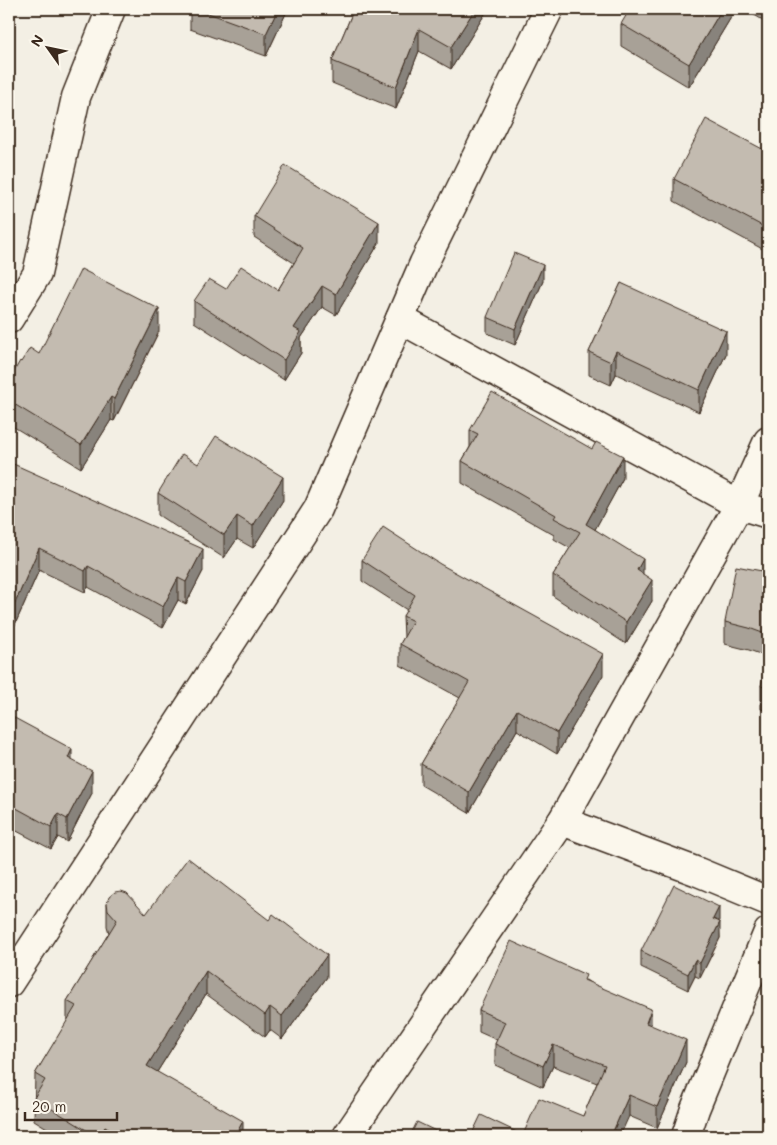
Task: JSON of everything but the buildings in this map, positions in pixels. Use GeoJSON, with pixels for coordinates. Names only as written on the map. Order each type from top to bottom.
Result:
{"type":"FeatureCollection","features":[{"type":"Feature","properties":{"kind":"street"},"geometry":{"type":"LineString","coordinates":[[9,319],[37,274],[76,97],[111,9]]}},
{"type":"Feature","properties":{"kind":"street"},"geometry":{"type":"LineString","coordinates":[[9,983],[318,509],[428,255],[549,9]]}},
{"type":"Feature","properties":{"kind":"street"},"geometry":{"type":"LineString","coordinates":[[400,319],[738,505],[768,514]]}},
{"type":"Feature","properties":{"kind":"street"},"geometry":{"type":"LineString","coordinates":[[347,1136],[562,821],[738,505],[768,441]]}},
{"type":"Feature","properties":{"kind":"street"},"geometry":{"type":"LineString","coordinates":[[562,821],[689,868],[768,900]]}},
{"type":"Feature","properties":{"kind":"street"},"geometry":{"type":"LineString","coordinates":[[686,1136],[695,1109],[768,932]]}}]}
